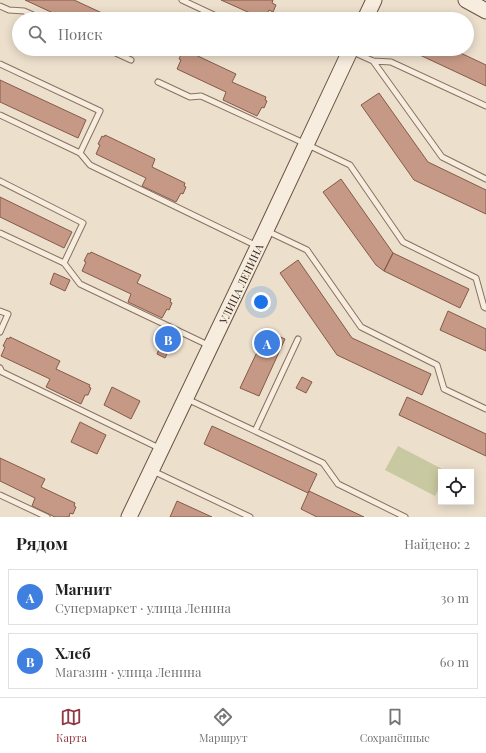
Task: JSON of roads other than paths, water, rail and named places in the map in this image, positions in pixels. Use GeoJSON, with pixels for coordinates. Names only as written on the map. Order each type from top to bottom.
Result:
{"type":"FeatureCollection","features":[{"type":"Feature","properties":{"kind":"street"},"geometry":{"type":"LineString","coordinates":[[368,12],[374,0]]}},
{"type":"Feature","properties":{"kind":"street"},"geometry":{"type":"LineString","coordinates":[[466,0],[486,11]]}},
{"type":"Feature","properties":{"kind":"street","name":"УЛИЦА ЛЕНИНА"},"geometry":{"type":"LineString","coordinates":[[129,517],[348,56]]}},
{"type":"Feature","properties":{"kind":"lane"},"geometry":{"type":"LineString","coordinates":[[182,0],[208,12]]}},
{"type":"Feature","properties":{"kind":"lane"},"geometry":{"type":"LineString","coordinates":[[0,6],[9,10],[26,12]]}},
{"type":"Feature","properties":{"kind":"lane"},"geometry":{"type":"LineString","coordinates":[[122,56],[131,60]]}},
{"type":"Feature","properties":{"kind":"lane"},"geometry":{"type":"LineString","coordinates":[[362,56],[373,62],[442,157],[486,178]]}},
{"type":"Feature","properties":{"kind":"lane"},"geometry":{"type":"LineString","coordinates":[[373,62],[391,62],[486,106]]}},
{"type":"Feature","properties":{"kind":"lane"},"geometry":{"type":"LineString","coordinates":[[0,64],[100,111],[80,154]]}},
{"type":"Feature","properties":{"kind":"lane"},"geometry":{"type":"LineString","coordinates":[[158,82],[190,97],[201,96],[350,165],[403,242],[476,278],[484,307],[486,308]]}},
{"type":"Feature","properties":{"kind":"lane"},"geometry":{"type":"LineString","coordinates":[[0,115],[80,154],[90,165],[258,246]]}},
{"type":"Feature","properties":{"kind":"lane"},"geometry":{"type":"LineString","coordinates":[[0,181],[83,223],[64,263]]}},
{"type":"Feature","properties":{"kind":"lane"},"geometry":{"type":"LineString","coordinates":[[266,230],[307,250],[361,327],[437,365],[444,389],[486,409]]}},
{"type":"Feature","properties":{"kind":"lane"},"geometry":{"type":"LineString","coordinates":[[0,233],[64,263],[80,284],[211,346]]}},
{"type":"Feature","properties":{"kind":"lane"},"geometry":{"type":"LineString","coordinates":[[0,311],[8,314],[0,332]]}},
{"type":"Feature","properties":{"kind":"lane"},"geometry":{"type":"LineString","coordinates":[[255,431],[298,340]]}},
{"type":"Feature","properties":{"kind":"lane"},"geometry":{"type":"LineString","coordinates":[[0,368],[2,372],[162,449]]}},
{"type":"Feature","properties":{"kind":"lane"},"geometry":{"type":"LineString","coordinates":[[186,399],[323,463],[338,484],[405,517]]}},
{"type":"Feature","properties":{"kind":"lane"},"geometry":{"type":"LineString","coordinates":[[152,471],[250,517]]}},
{"type":"Feature","properties":{"kind":"lane"},"geometry":{"type":"LineString","coordinates":[[0,495],[47,517]]}},
{"type":"Feature","properties":{"kind":"place","name":"Хлеб"},"geometry":{"type":"Point","coordinates":[168,339]}},
{"type":"Feature","properties":{"kind":"place","name":"Магнит"},"geometry":{"type":"Point","coordinates":[267,343]}}]}
